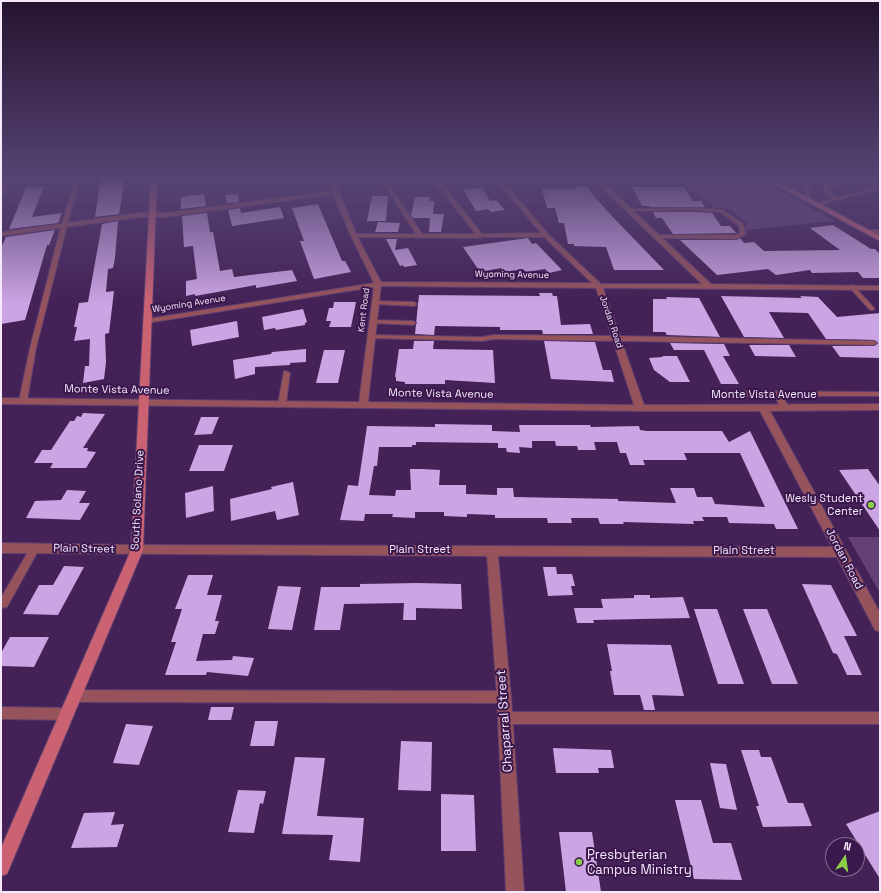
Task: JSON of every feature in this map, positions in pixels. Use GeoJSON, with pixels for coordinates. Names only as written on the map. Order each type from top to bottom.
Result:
{"type":"FeatureCollection","features":[{"type":"Feature","properties":{"kind":"street"},"geometry":{"type":"LineString","coordinates":[[1,234],[108,220]]}},
{"type":"Feature","properties":{"kind":"street","name":"South Solano Drive"},"geometry":{"type":"LineString","coordinates":[[1,868],[137,550],[152,220]]}},
{"type":"Feature","properties":{"kind":"street","name":"Kent Road"},"geometry":{"type":"LineString","coordinates":[[347,220],[378,284],[363,405]]}},
{"type":"Feature","properties":{"kind":"street"},"geometry":{"type":"LineString","coordinates":[[467,220],[480,236],[546,235]]}},
{"type":"Feature","properties":{"kind":"street","name":"Jordan Road"},"geometry":{"type":"LineString","coordinates":[[533,220],[546,235],[599,286],[640,408]]}},
{"type":"Feature","properties":{"kind":"street"},"geometry":{"type":"LineString","coordinates":[[638,220],[708,286]]}},
{"type":"Feature","properties":{"kind":"street"},"geometry":{"type":"LineString","coordinates":[[847,220],[880,239]]}},
{"type":"Feature","properties":{"kind":"street"},"geometry":{"type":"LineString","coordinates":[[870,232],[880,232]]}},
{"type":"Feature","properties":{"kind":"street","name":"Wyoming Avenue"},"geometry":{"type":"LineString","coordinates":[[148,321],[378,284],[880,288]]}},
{"type":"Feature","properties":{"kind":"street","name":"Monte Vista Avenue"},"geometry":{"type":"LineString","coordinates":[[1,401],[640,408],[880,408]]}},
{"type":"Feature","properties":{"kind":"street","name":"Jordan Road"},"geometry":{"type":"LineString","coordinates":[[763,407],[839,552],[880,626]]}},
{"type":"Feature","properties":{"kind":"street","name":"Plain Street"},"geometry":{"type":"LineString","coordinates":[[1,548],[137,550],[839,552]]}},
{"type":"Feature","properties":{"kind":"street","name":"Chaparral Street"},"geometry":{"type":"LineString","coordinates":[[492,550],[504,697],[515,892]]}},
{"type":"Feature","properties":{"kind":"lane"},"geometry":{"type":"LineString","coordinates":[[23,401],[33,348],[66,220]]}},
{"type":"Feature","properties":{"kind":"lane"},"geometry":{"type":"LineString","coordinates":[[409,220],[420,236]]}},
{"type":"Feature","properties":{"kind":"lane"},"geometry":{"type":"LineString","coordinates":[[656,236],[736,237],[743,234],[741,225],[733,220]]}},
{"type":"Feature","properties":{"kind":"lane"},"geometry":{"type":"LineString","coordinates":[[354,236],[480,236]]}},
{"type":"Feature","properties":{"kind":"lane"},"geometry":{"type":"LineString","coordinates":[[852,287],[872,309]]}},
{"type":"Feature","properties":{"kind":"lane"},"geometry":{"type":"LineString","coordinates":[[375,303],[414,304]]}},
{"type":"Feature","properties":{"kind":"lane"},"geometry":{"type":"LineString","coordinates":[[373,322],[413,323]]}},
{"type":"Feature","properties":{"kind":"lane"},"geometry":{"type":"LineString","coordinates":[[371,337],[616,338],[874,343]]}},
{"type":"Feature","properties":{"kind":"lane"},"geometry":{"type":"LineString","coordinates":[[282,404],[286,373]]}},
{"type":"Feature","properties":{"kind":"lane"},"geometry":{"type":"LineString","coordinates":[[717,393],[880,394]]}},
{"type":"Feature","properties":{"kind":"lane"},"geometry":{"type":"LineString","coordinates":[[776,394],[785,407]]}},
{"type":"Feature","properties":{"kind":"lane"},"geometry":{"type":"LineString","coordinates":[[3,604],[35,548]]}},
{"type":"Feature","properties":{"kind":"lane"},"geometry":{"type":"LineString","coordinates":[[74,696],[504,697]]}},
{"type":"Feature","properties":{"kind":"lane"},"geometry":{"type":"LineString","coordinates":[[1,713],[67,714]]}},
{"type":"Feature","properties":{"kind":"lane"},"geometry":{"type":"LineString","coordinates":[[505,718],[880,718]]}},
{"type":"Feature","properties":{"kind":"shaded area"},"geometry":{"type":"Polygon","coordinates":[[[742,220],[833,220],[835,221],[745,230],[747,224],[742,220]]]}},
{"type":"Feature","properties":{"kind":"shaded area"},"geometry":{"type":"Polygon","coordinates":[[[848,537],[880,537],[880,593],[848,537]]]}},
{"type":"Feature","properties":{"kind":"building"},"geometry":{"type":"Polygon","coordinates":[[[13,220],[59,220],[58,223],[9,229],[13,220]]]}},
{"type":"Feature","properties":{"kind":"building"},"geometry":{"type":"Polygon","coordinates":[[[182,220],[208,220],[210,232],[213,232],[220,271],[232,269],[234,277],[292,270],[297,281],[256,288],[256,285],[195,296],[195,294],[186,296],[186,281],[197,279],[193,246],[184,247],[182,220]]]}},
{"type":"Feature","properties":{"kind":"building"},"geometry":{"type":"Polygon","coordinates":[[[230,220],[273,220],[232,226],[230,220]]]}},
{"type":"Feature","properties":{"kind":"building"},"geometry":{"type":"Polygon","coordinates":[[[296,220],[325,220],[342,261],[345,261],[351,272],[314,279],[300,241],[304,241],[296,220]]]}},
{"type":"Feature","properties":{"kind":"building"},"geometry":{"type":"Polygon","coordinates":[[[367,220],[386,220],[386,221],[367,221],[367,220]]]}},
{"type":"Feature","properties":{"kind":"building"},"geometry":{"type":"Polygon","coordinates":[[[430,220],[443,220],[441,232],[429,232],[430,220]]]}},
{"type":"Feature","properties":{"kind":"building"},"geometry":{"type":"Polygon","coordinates":[[[558,220],[616,220],[664,270],[614,270],[606,247],[574,246],[574,244],[568,244],[564,223],[559,223],[558,220]]]}},
{"type":"Feature","properties":{"kind":"building"},"geometry":{"type":"Polygon","coordinates":[[[663,220],[717,220],[721,226],[730,226],[736,233],[673,234],[663,220]]]}},
{"type":"Feature","properties":{"kind":"building"},"geometry":{"type":"Polygon","coordinates":[[[118,221],[113,268],[108,269],[106,292],[114,291],[109,333],[105,334],[106,362],[104,379],[83,383],[85,366],[89,366],[90,339],[74,341],[77,327],[74,327],[79,303],[88,302],[102,224],[118,221]]]}},
{"type":"Feature","properties":{"kind":"building"},"geometry":{"type":"Polygon","coordinates":[[[378,222],[400,223],[398,232],[375,232],[378,222]]]}},
{"type":"Feature","properties":{"kind":"building"},"geometry":{"type":"Polygon","coordinates":[[[833,225],[871,249],[875,249],[880,254],[880,278],[863,278],[858,272],[812,273],[810,270],[776,275],[768,269],[717,275],[680,240],[736,240],[740,238],[744,243],[754,242],[764,251],[840,250],[810,228],[833,225]]]}},
{"type":"Feature","properties":{"kind":"building"},"geometry":{"type":"Polygon","coordinates":[[[55,230],[49,245],[47,245],[25,320],[1,324],[1,248],[6,237],[55,230]]]}},
{"type":"Feature","properties":{"kind":"building"},"geometry":{"type":"Polygon","coordinates":[[[528,238],[532,244],[536,243],[562,270],[549,273],[545,269],[526,272],[523,269],[504,272],[501,268],[480,272],[463,247],[528,238]]]}},
{"type":"Feature","properties":{"kind":"building"},"geometry":{"type":"Polygon","coordinates":[[[386,239],[397,239],[395,250],[408,248],[417,265],[404,267],[403,265],[400,266],[386,239]]]}},
{"type":"Feature","properties":{"kind":"building"},"geometry":{"type":"Polygon","coordinates":[[[539,293],[552,293],[553,296],[557,296],[561,325],[590,324],[593,334],[543,334],[542,330],[500,330],[500,327],[435,326],[434,335],[415,334],[419,295],[540,296],[539,293]]]}},
{"type":"Feature","properties":{"kind":"building"},"geometry":{"type":"Polygon","coordinates":[[[721,296],[818,297],[837,317],[880,313],[880,358],[840,357],[832,346],[874,346],[878,343],[874,340],[826,339],[808,313],[769,312],[784,338],[744,337],[721,296]]]}},
{"type":"Feature","properties":{"kind":"building"},"geometry":{"type":"Polygon","coordinates":[[[666,297],[699,298],[720,337],[667,335],[665,332],[653,332],[653,299],[667,299],[666,297]]]}},
{"type":"Feature","properties":{"kind":"building"},"geometry":{"type":"Polygon","coordinates":[[[334,302],[356,302],[351,327],[329,327],[331,321],[326,321],[329,308],[333,308],[334,302]]]}},
{"type":"Feature","properties":{"kind":"building"},"geometry":{"type":"Polygon","coordinates":[[[303,309],[307,322],[305,325],[276,330],[275,328],[264,330],[262,317],[303,309]]]}},
{"type":"Feature","properties":{"kind":"building"},"geometry":{"type":"Polygon","coordinates":[[[237,321],[239,337],[192,346],[190,330],[237,321]]]}},
{"type":"Feature","properties":{"kind":"building"},"geometry":{"type":"Polygon","coordinates":[[[414,341],[434,341],[433,349],[493,350],[495,383],[445,380],[445,384],[405,384],[405,382],[396,381],[395,377],[399,349],[413,349],[414,341]]]}},
{"type":"Feature","properties":{"kind":"building"},"geometry":{"type":"Polygon","coordinates":[[[544,341],[595,342],[603,370],[611,370],[614,382],[551,379],[544,341]]]}},
{"type":"Feature","properties":{"kind":"building"},"geometry":{"type":"Polygon","coordinates":[[[670,343],[724,344],[730,356],[723,356],[739,384],[721,384],[704,350],[674,350],[670,343]]]}},
{"type":"Feature","properties":{"kind":"building"},"geometry":{"type":"Polygon","coordinates":[[[749,345],[789,345],[796,357],[755,356],[749,345]]]}},
{"type":"Feature","properties":{"kind":"building"},"geometry":{"type":"Polygon","coordinates":[[[306,349],[306,362],[290,363],[290,365],[255,367],[255,374],[235,379],[233,360],[271,354],[272,352],[306,349]]]}},
{"type":"Feature","properties":{"kind":"building"},"geometry":{"type":"Polygon","coordinates":[[[324,350],[345,350],[338,383],[316,383],[324,350]]]}},
{"type":"Feature","properties":{"kind":"building"},"geometry":{"type":"Polygon","coordinates":[[[662,356],[677,356],[690,382],[670,382],[654,370],[649,358],[663,357],[662,356]]]}},
{"type":"Feature","properties":{"kind":"building"},"geometry":{"type":"Polygon","coordinates":[[[83,413],[105,414],[83,448],[88,448],[87,451],[96,452],[86,468],[50,468],[53,463],[34,463],[42,450],[51,450],[70,421],[74,421],[77,416],[81,417],[83,413]]]}},
{"type":"Feature","properties":{"kind":"building"},"geometry":{"type":"Polygon","coordinates":[[[201,417],[219,417],[212,434],[194,435],[201,417]]]}},
{"type":"Feature","properties":{"kind":"building"},"geometry":{"type":"Polygon","coordinates":[[[435,424],[492,425],[492,431],[520,432],[519,425],[590,425],[591,427],[639,426],[640,430],[647,431],[722,431],[729,442],[750,431],[798,529],[776,529],[774,524],[729,523],[727,517],[702,517],[704,521],[693,521],[694,524],[623,522],[624,524],[600,524],[598,518],[571,518],[572,523],[548,523],[547,518],[495,518],[495,515],[467,514],[467,517],[444,516],[444,512],[415,512],[415,518],[392,517],[393,514],[365,514],[364,521],[340,520],[348,485],[358,486],[367,426],[435,427],[435,424]],[[532,441],[532,448],[519,447],[520,453],[507,452],[506,448],[498,448],[498,443],[416,442],[416,445],[412,445],[412,447],[379,447],[377,466],[374,466],[369,495],[395,496],[396,490],[411,490],[410,469],[422,469],[440,470],[439,485],[466,485],[466,494],[497,495],[497,488],[513,488],[514,497],[618,499],[618,501],[676,503],[670,488],[694,488],[697,497],[712,497],[715,504],[765,507],[740,453],[684,453],[687,460],[643,460],[645,465],[630,465],[626,453],[620,453],[617,442],[594,442],[596,450],[578,450],[577,446],[556,446],[555,441],[532,441]]]}},
{"type":"Feature","properties":{"kind":"building"},"geometry":{"type":"Polygon","coordinates":[[[199,445],[233,445],[224,471],[189,471],[199,445]]]}},
{"type":"Feature","properties":{"kind":"building","name":"Wesly Student Center"},"geometry":{"type":"Polygon","coordinates":[[[868,469],[880,486],[880,531],[839,470],[868,469]]]}},
{"type":"Feature","properties":{"kind":"building"},"geometry":{"type":"Polygon","coordinates":[[[293,482],[299,515],[277,520],[275,511],[231,521],[230,499],[272,489],[271,487],[293,482]]]}},
{"type":"Feature","properties":{"kind":"building"},"geometry":{"type":"Polygon","coordinates":[[[213,486],[214,511],[186,518],[185,493],[213,486]]]}},
{"type":"Feature","properties":{"kind":"building"},"geometry":{"type":"Polygon","coordinates":[[[67,490],[86,491],[79,503],[90,503],[80,520],[26,518],[35,501],[61,500],[67,490]]]}},
{"type":"Feature","properties":{"kind":"building"},"geometry":{"type":"Polygon","coordinates":[[[64,566],[84,567],[58,615],[23,614],[39,585],[53,585],[64,566]]]}},
{"type":"Feature","properties":{"kind":"building"},"geometry":{"type":"Polygon","coordinates":[[[543,567],[556,567],[557,574],[572,574],[575,586],[571,586],[573,595],[548,596],[543,567]]]}},
{"type":"Feature","properties":{"kind":"building"},"geometry":{"type":"Polygon","coordinates":[[[188,575],[213,575],[207,595],[222,595],[215,621],[219,621],[215,634],[203,634],[196,661],[232,660],[233,656],[254,658],[248,676],[207,672],[206,675],[165,675],[176,642],[171,642],[182,609],[175,609],[188,575]]]}},
{"type":"Feature","properties":{"kind":"building"},"geometry":{"type":"Polygon","coordinates":[[[360,584],[461,584],[462,609],[416,608],[416,620],[403,620],[404,603],[344,604],[340,630],[314,630],[321,587],[360,587],[360,584]]]}},
{"type":"Feature","properties":{"kind":"building"},"geometry":{"type":"Polygon","coordinates":[[[802,584],[831,585],[857,636],[844,636],[862,675],[847,675],[837,654],[833,653],[802,584]]]}},
{"type":"Feature","properties":{"kind":"building"},"geometry":{"type":"Polygon","coordinates":[[[278,586],[301,587],[292,630],[268,629],[278,586]]]}},
{"type":"Feature","properties":{"kind":"building"},"geometry":{"type":"Polygon","coordinates":[[[634,595],[650,595],[650,598],[683,597],[690,618],[593,620],[594,623],[577,623],[574,608],[603,608],[601,599],[634,598],[634,595]]]}},
{"type":"Feature","properties":{"kind":"building"},"geometry":{"type":"Polygon","coordinates":[[[694,609],[717,609],[744,684],[718,684],[694,609]]]}},
{"type":"Feature","properties":{"kind":"building"},"geometry":{"type":"Polygon","coordinates":[[[743,609],[767,609],[798,684],[772,684],[743,609]]]}},
{"type":"Feature","properties":{"kind":"building"},"geometry":{"type":"Polygon","coordinates":[[[10,637],[49,637],[34,667],[1,666],[1,653],[10,637]]]}},
{"type":"Feature","properties":{"kind":"building"},"geometry":{"type":"Polygon","coordinates":[[[607,644],[671,645],[684,696],[652,695],[655,710],[644,710],[640,695],[614,695],[610,671],[612,671],[607,644]]]}},
{"type":"Feature","properties":{"kind":"building"},"geometry":{"type":"Polygon","coordinates":[[[211,707],[234,707],[231,720],[208,720],[211,707]]]}},
{"type":"Feature","properties":{"kind":"building"},"geometry":{"type":"Polygon","coordinates":[[[255,721],[278,721],[274,746],[250,746],[255,721]]]}},
{"type":"Feature","properties":{"kind":"building"},"geometry":{"type":"Polygon","coordinates":[[[126,724],[153,726],[139,765],[113,763],[126,724]]]}},
{"type":"Feature","properties":{"kind":"building"},"geometry":{"type":"Polygon","coordinates":[[[401,741],[432,742],[431,791],[398,790],[401,741]]]}},
{"type":"Feature","properties":{"kind":"building"},"geometry":{"type":"Polygon","coordinates":[[[553,748],[611,750],[614,768],[598,768],[599,773],[556,773],[553,748]]]}},
{"type":"Feature","properties":{"kind":"building"},"geometry":{"type":"Polygon","coordinates":[[[741,750],[759,750],[761,757],[771,757],[788,803],[803,803],[812,826],[763,827],[756,806],[759,806],[741,750]]]}},
{"type":"Feature","properties":{"kind":"building"},"geometry":{"type":"Polygon","coordinates":[[[295,757],[325,758],[317,816],[364,818],[360,862],[329,860],[333,835],[282,834],[295,757]]]}},
{"type":"Feature","properties":{"kind":"building"},"geometry":{"type":"Polygon","coordinates":[[[710,763],[726,764],[737,810],[720,808],[710,763]]]}},
{"type":"Feature","properties":{"kind":"building"},"geometry":{"type":"Polygon","coordinates":[[[238,790],[266,791],[263,804],[260,803],[254,833],[228,832],[238,790]]]}},
{"type":"Feature","properties":{"kind":"building"},"geometry":{"type":"Polygon","coordinates":[[[441,794],[474,795],[476,851],[441,851],[441,794]]]}},
{"type":"Feature","properties":{"kind":"building"},"geometry":{"type":"Polygon","coordinates":[[[675,800],[701,800],[713,843],[731,843],[742,880],[694,879],[675,800]]]}},
{"type":"Feature","properties":{"kind":"building"},"geometry":{"type":"Polygon","coordinates":[[[880,811],[880,879],[865,855],[865,837],[854,837],[846,824],[880,811]]]}},
{"type":"Feature","properties":{"kind":"building"},"geometry":{"type":"Polygon","coordinates":[[[115,812],[111,825],[124,824],[117,847],[71,848],[84,813],[115,812]]]}},
{"type":"Feature","properties":{"kind":"building","name":"Presbyterian Campus Ministry"},"geometry":{"type":"Polygon","coordinates":[[[559,832],[592,832],[601,892],[566,892],[559,832]]]}},
{"type":"Feature","properties":{"kind":"place","name":"Wesly Student Center"},"geometry":{"type":"Point","coordinates":[871,505]}},
{"type":"Feature","properties":{"kind":"place","name":"Presbyterian Campus Ministry"},"geometry":{"type":"Point","coordinates":[579,862]}}]}
